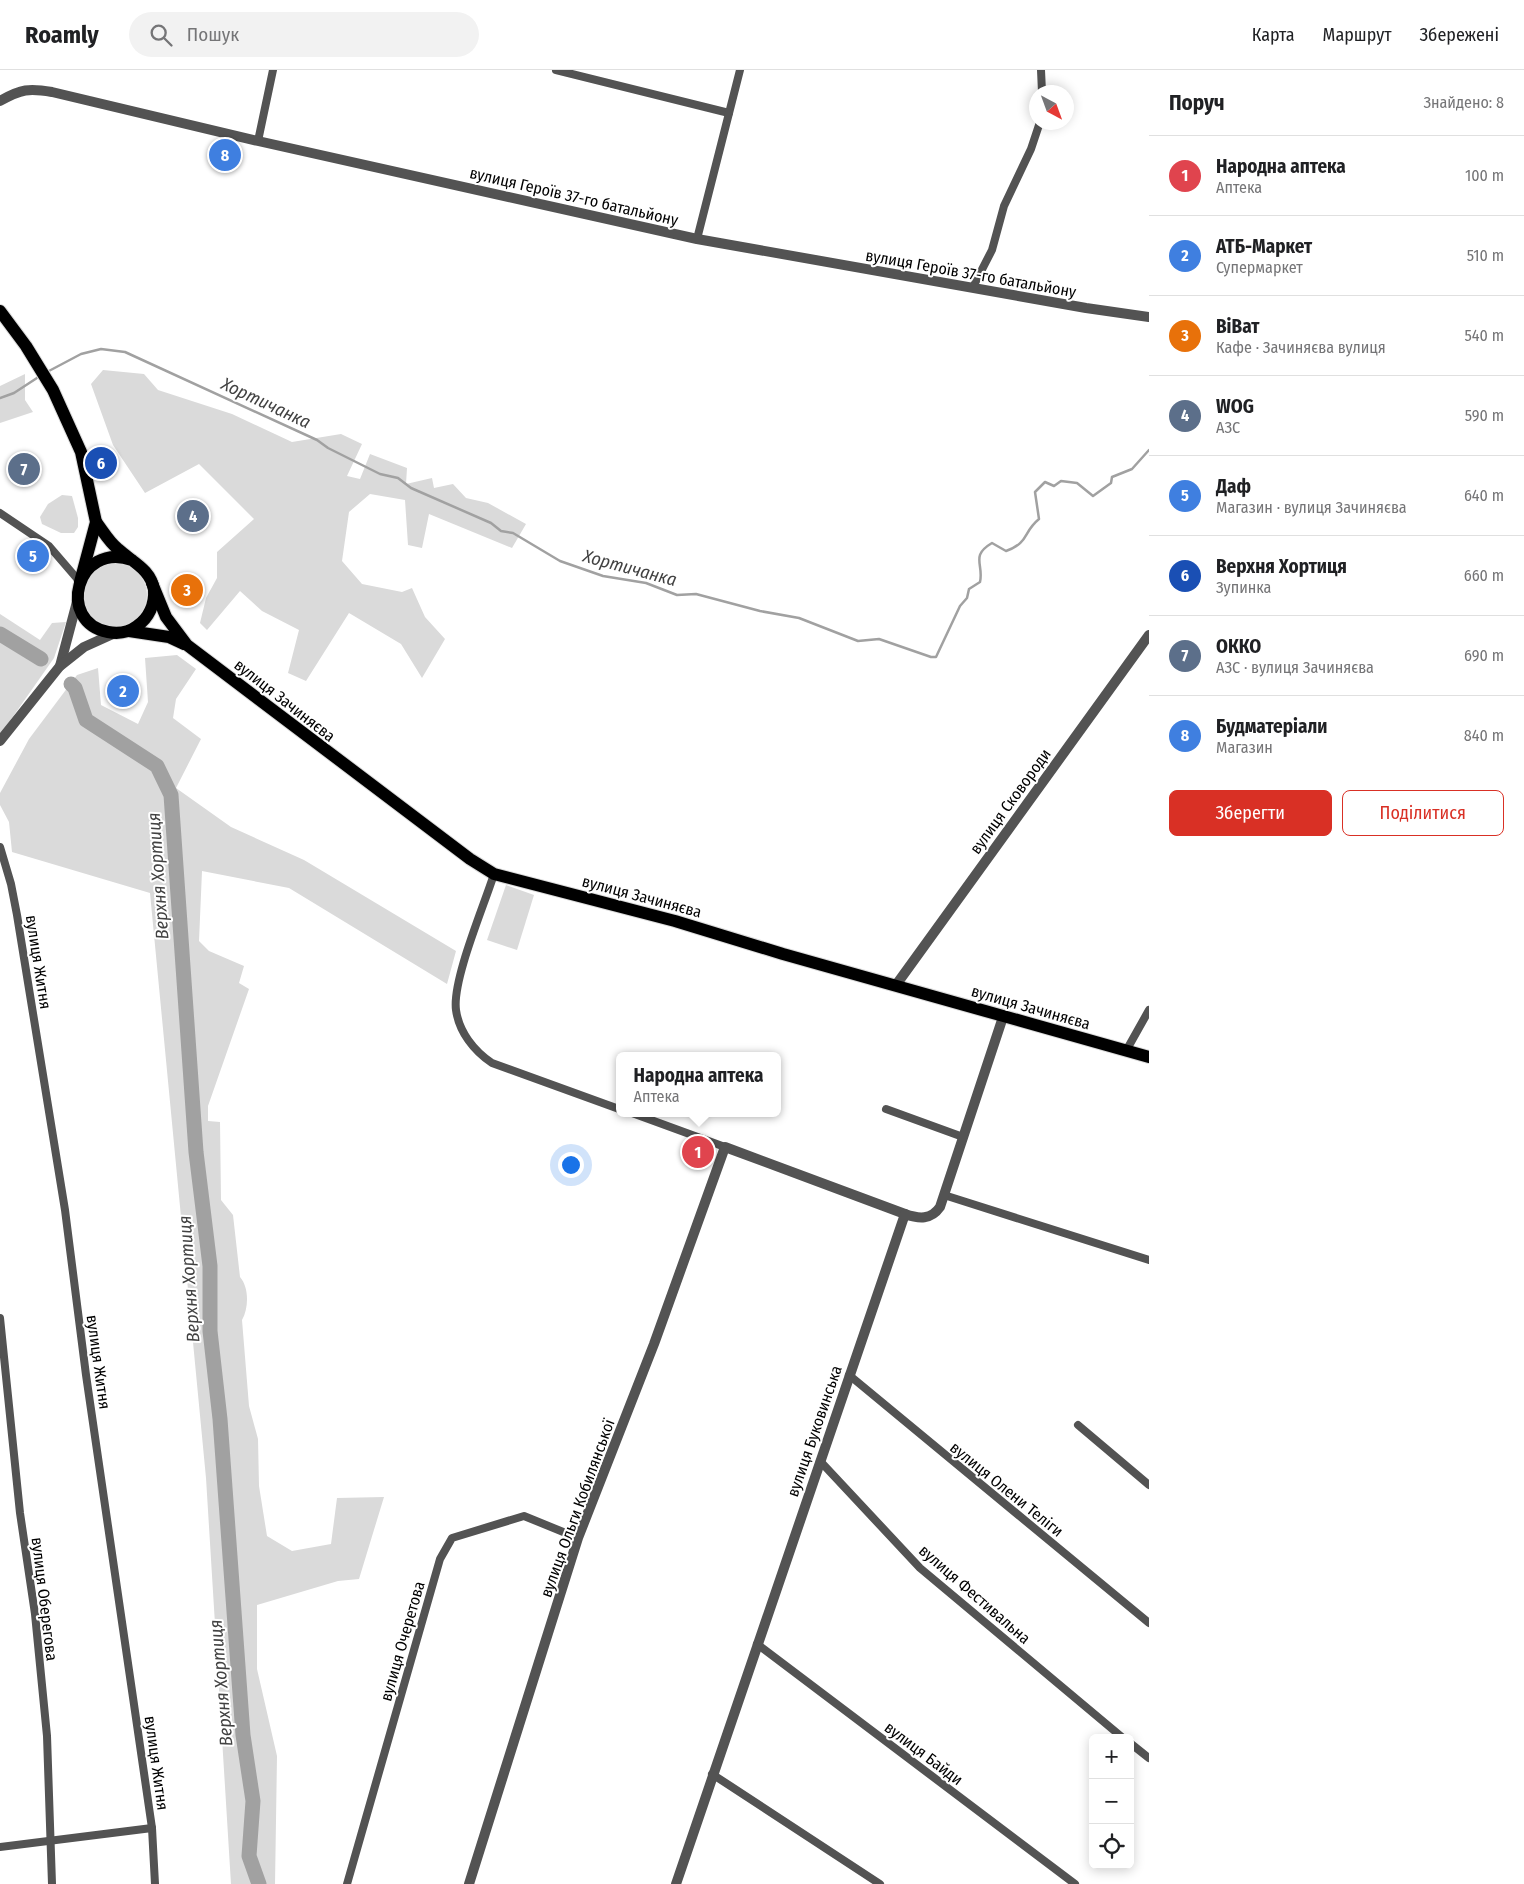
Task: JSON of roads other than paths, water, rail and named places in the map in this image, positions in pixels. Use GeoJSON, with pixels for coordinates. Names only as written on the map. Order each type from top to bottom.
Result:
{"type":"FeatureCollection","features":[{"type":"Feature","properties":{"kind":"main road"},"geometry":{"type":"LineString","coordinates":[[0,311],[38,364],[53,390],[81,452],[96,522],[116,548],[145,570],[166,617],[187,644]]}},
{"type":"Feature","properties":{"kind":"main road"},"geometry":{"type":"LineString","coordinates":[[96,522],[80,582],[78,598],[82,613],[92,626],[115,633],[129,631],[169,637],[187,644]]}},
{"type":"Feature","properties":{"kind":"main road"},"geometry":{"type":"LineString","coordinates":[[80,582],[88,569],[101,560],[116,557],[132,560]]}},
{"type":"Feature","properties":{"kind":"main road"},"geometry":{"type":"LineString","coordinates":[[129,631],[143,622],[152,608],[152,583]]}},
{"type":"Feature","properties":{"kind":"main road","name":"вулиця Зачиняєва"},"geometry":{"type":"LineString","coordinates":[[187,644],[431,830],[494,874],[675,921],[783,954],[1149,1057]]}},
{"type":"Feature","properties":{"kind":"street"},"geometry":{"type":"LineString","coordinates":[[258,141],[273,70]]}},
{"type":"Feature","properties":{"kind":"street"},"geometry":{"type":"LineString","coordinates":[[556,70],[729,113]]}},
{"type":"Feature","properties":{"kind":"street"},"geometry":{"type":"LineString","coordinates":[[697,239],[740,70]]}},
{"type":"Feature","properties":{"kind":"street"},"geometry":{"type":"LineString","coordinates":[[1041,70],[1042,85]]}},
{"type":"Feature","properties":{"kind":"street","name":"вулиця Героїв 37-го батальйону"},"geometry":{"type":"LineString","coordinates":[[0,100],[14,92],[29,88],[697,239],[1149,316]]}},
{"type":"Feature","properties":{"kind":"street"},"geometry":{"type":"LineString","coordinates":[[973,287],[992,250],[1004,206],[1031,149],[1037,130]]}},
{"type":"Feature","properties":{"kind":"street"},"geometry":{"type":"LineString","coordinates":[[0,513],[49,546],[80,582]]}},
{"type":"Feature","properties":{"kind":"street"},"geometry":{"type":"LineString","coordinates":[[60,666],[78,598]]}},
{"type":"Feature","properties":{"kind":"street"},"geometry":{"type":"LineString","coordinates":[[0,741],[60,666],[84,647],[115,633]]}},
{"type":"Feature","properties":{"kind":"street","name":"вулиця Сковороди"},"geometry":{"type":"LineString","coordinates":[[896,985],[1149,635]]}},
{"type":"Feature","properties":{"kind":"street","name":"вулиця Житня"},"geometry":{"type":"LineString","coordinates":[[0,847],[16,908],[65,1210],[88,1385],[152,1828],[155,1884]]}},
{"type":"Feature","properties":{"kind":"street"},"geometry":{"type":"LineString","coordinates":[[494,874],[458,981],[456,1009],[467,1040],[483,1057],[492,1063],[616,1108]]}},
{"type":"Feature","properties":{"kind":"street"},"geometry":{"type":"LineString","coordinates":[[1126,1051],[1149,1010]]}},
{"type":"Feature","properties":{"kind":"street"},"geometry":{"type":"LineString","coordinates":[[643,1117],[905,1214],[921,1218],[933,1214],[940,1207],[1003,1017]]}},
{"type":"Feature","properties":{"kind":"street"},"geometry":{"type":"LineString","coordinates":[[886,1109],[963,1137]]}},
{"type":"Feature","properties":{"kind":"street","name":"вулиця Ольги Кобилянської"},"geometry":{"type":"LineString","coordinates":[[469,1884],[578,1538],[654,1344],[725,1147]]}},
{"type":"Feature","properties":{"kind":"street"},"geometry":{"type":"LineString","coordinates":[[944,1195],[1149,1260]]}},
{"type":"Feature","properties":{"kind":"street","name":"вулиця Буковинська"},"geometry":{"type":"LineString","coordinates":[[676,1884],[756,1644],[905,1214]]}},
{"type":"Feature","properties":{"kind":"street","name":"вулиця Оберегова"},"geometry":{"type":"LineString","coordinates":[[0,1318],[46,1727],[52,1884]]}},
{"type":"Feature","properties":{"kind":"street","name":"вулиця Олени Теліги"},"geometry":{"type":"LineString","coordinates":[[849,1375],[1149,1623]]}},
{"type":"Feature","properties":{"kind":"street"},"geometry":{"type":"LineString","coordinates":[[1078,1425],[1149,1485]]}},
{"type":"Feature","properties":{"kind":"street","name":"вулиця Фестивальна"},"geometry":{"type":"LineString","coordinates":[[820,1461],[920,1568],[1118,1734]]}},
{"type":"Feature","properties":{"kind":"street","name":"вулиця Очеретова"},"geometry":{"type":"LineString","coordinates":[[347,1884],[440,1559],[449,1540],[456,1536],[483,1530],[524,1516],[578,1538]]}},
{"type":"Feature","properties":{"kind":"street","name":"вулиця Байди"},"geometry":{"type":"LineString","coordinates":[[756,1644],[1075,1884]]}},
{"type":"Feature","properties":{"kind":"street"},"geometry":{"type":"LineString","coordinates":[[1134,1746],[1149,1758]]}},
{"type":"Feature","properties":{"kind":"street"},"geometry":{"type":"LineString","coordinates":[[712,1774],[880,1884]]}},
{"type":"Feature","properties":{"kind":"street"},"geometry":{"type":"LineString","coordinates":[[0,1847],[152,1828]]}},
{"type":"Feature","properties":{"kind":"waterway","name":"Хортичанка"},"geometry":{"type":"LineString","coordinates":[[47,372],[81,354],[101,349],[125,352],[317,440],[328,448],[380,474],[398,478],[411,488],[491,523],[501,531],[513,533],[560,561],[603,576],[646,583],[677,595],[696,594],[760,611],[799,618],[858,641],[879,639],[931,657],[936,657],[960,606],[967,598],[969,589],[980,582],[979,561],[981,552],[992,543],[1006,551],[1023,541],[1039,519],[1035,492],[1045,482],[1054,486],[1061,481],[1077,483],[1093,496],[1111,483],[1112,477],[1132,469],[1149,450]]}},
{"type":"Feature","properties":{"kind":"waterway","name":"Хортичанка"},"geometry":{"type":"LineString","coordinates":[[0,398],[14,393],[40,376]]}},
{"type":"Feature","properties":{"kind":"waterway","name":"Верхня Хортиця"},"geometry":{"type":"LineString","coordinates":[[0,634],[41,659],[38,657]]}},
{"type":"Feature","properties":{"kind":"waterway","name":"Верхня Хортиця"},"geometry":{"type":"LineString","coordinates":[[71,684],[75,688],[86,720],[157,766],[171,795],[196,1152],[210,1266],[210,1331],[220,1419],[243,1735],[253,1801],[249,1856],[259,1884]]}},
{"type":"Feature","properties":{"kind":"place","name":"Будматеріали"},"geometry":{"type":"Point","coordinates":[225,155]}},
{"type":"Feature","properties":{"kind":"place","name":"Верхня Хортиця"},"geometry":{"type":"Point","coordinates":[101,463]}},
{"type":"Feature","properties":{"kind":"place","name":"ОККО"},"geometry":{"type":"Point","coordinates":[24,469]}},
{"type":"Feature","properties":{"kind":"place","name":"WOG"},"geometry":{"type":"Point","coordinates":[193,516]}},
{"type":"Feature","properties":{"kind":"place","name":"Даф"},"geometry":{"type":"Point","coordinates":[33,556]}},
{"type":"Feature","properties":{"kind":"place","name":"ВіВат"},"geometry":{"type":"Point","coordinates":[187,590]}},
{"type":"Feature","properties":{"kind":"place","name":"АТБ-Маркет"},"geometry":{"type":"Point","coordinates":[123,691]}},
{"type":"Feature","properties":{"kind":"place","name":"Народна аптека"},"geometry":{"type":"Point","coordinates":[698,1152]}}]}
